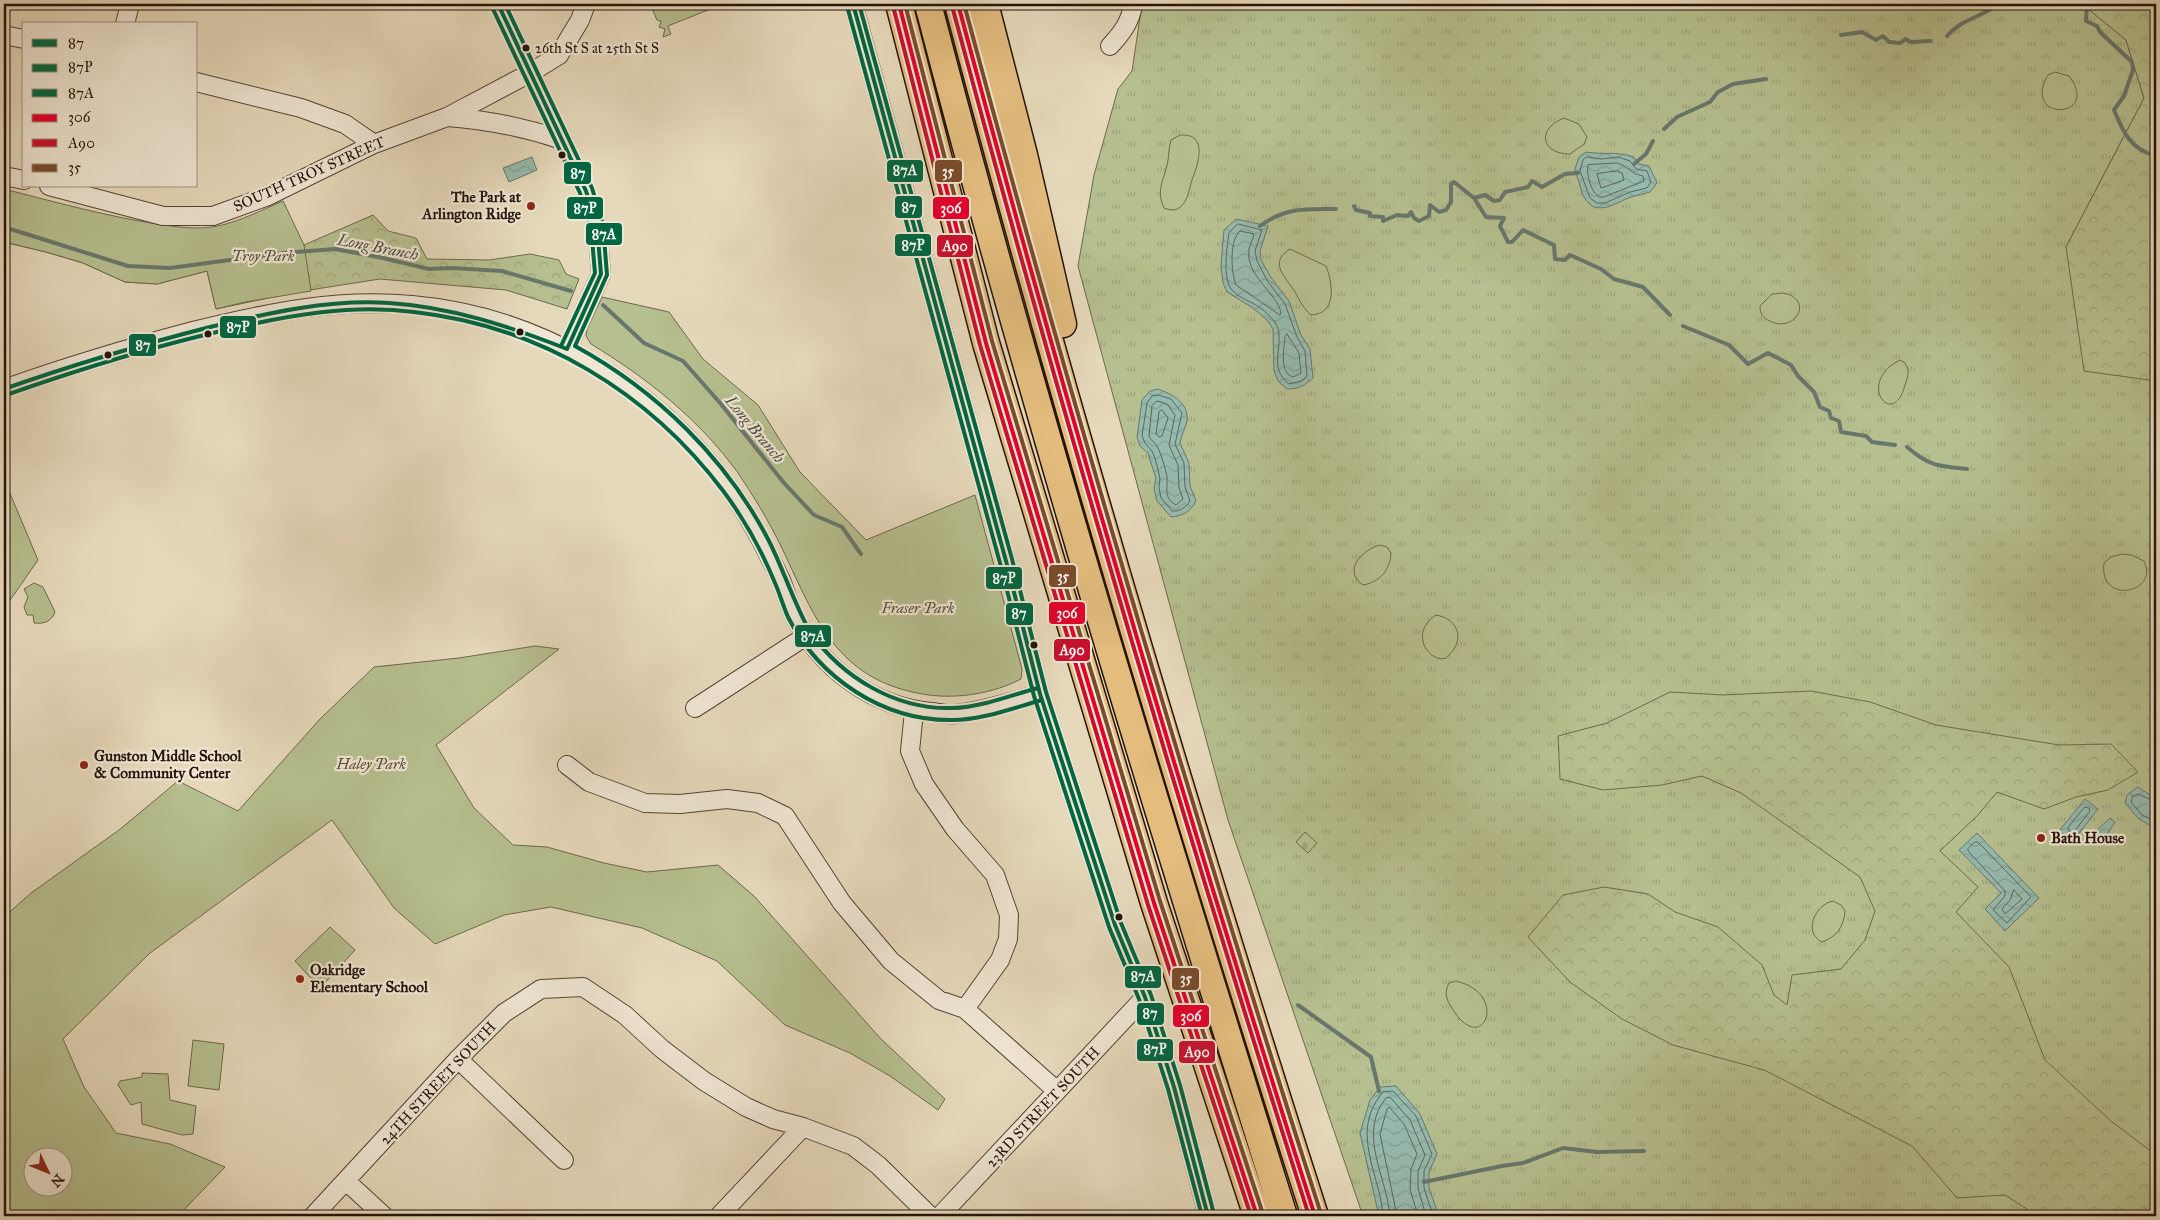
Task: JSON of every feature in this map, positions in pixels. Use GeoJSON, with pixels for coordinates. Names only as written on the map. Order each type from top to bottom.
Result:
{"type":"FeatureCollection","features":[{"type":"Feature","properties":{"kind":"highway"},"geometry":{"type":"LineString","coordinates":[[892,4],[912,56]]}},
{"type":"Feature","properties":{"kind":"highway"},"geometry":{"type":"LineString","coordinates":[[899,4],[989,353],[1154,903],[1257,1216]]}},
{"type":"Feature","properties":{"kind":"highway"},"geometry":{"type":"LineString","coordinates":[[928,4],[1037,401],[1109,652],[1197,943],[1284,1216]]}},
{"type":"Feature","properties":{"kind":"highway"},"geometry":{"type":"LineString","coordinates":[[958,4],[1073,422],[1170,753],[1315,1216]]}},
{"type":"Feature","properties":{"kind":"highway"},"geometry":{"type":"LineString","coordinates":[[985,4],[1024,155],[1078,392],[1158,665],[1170,753]]}},
{"type":"Feature","properties":{"kind":"street"},"geometry":{"type":"LineString","coordinates":[[125,22],[130,4]]}},
{"type":"Feature","properties":{"kind":"street"},"geometry":{"type":"LineString","coordinates":[[498,4],[586,191],[598,226],[601,274],[567,349]]}},
{"type":"Feature","properties":{"kind":"street","name":"SOUTH TROY STREET"},"geometry":{"type":"LineString","coordinates":[[67,188],[85,190],[163,216],[213,216],[268,196],[374,144],[447,117],[530,73],[559,55],[580,20],[586,4]]}},
{"type":"Feature","properties":{"kind":"street"},"geometry":{"type":"LineString","coordinates":[[854,4],[1006,560],[1040,694],[1114,925],[1145,997],[1174,1087],[1208,1216]]}},
{"type":"Feature","properties":{"kind":"street"},"geometry":{"type":"LineString","coordinates":[[1110,46],[1123,32],[1132,13],[1133,4]]}},
{"type":"Feature","properties":{"kind":"street"},"geometry":{"type":"LineString","coordinates":[[4,35],[22,39]]}},
{"type":"Feature","properties":{"kind":"street"},"geometry":{"type":"LineString","coordinates":[[198,82],[301,108],[345,124],[374,144]]}},
{"type":"Feature","properties":{"kind":"street"},"geometry":{"type":"LineString","coordinates":[[447,117],[484,120],[533,130],[562,140]]}},
{"type":"Feature","properties":{"kind":"street"},"geometry":{"type":"LineString","coordinates":[[4,176],[22,180]]}},
{"type":"Feature","properties":{"kind":"street"},"geometry":{"type":"LineString","coordinates":[[4,389],[90,360],[175,336],[232,322],[326,304],[363,302],[413,305],[467,313],[516,328],[567,349],[612,374],[673,424],[702,454],[729,488],[757,533],[806,636],[821,657],[847,680],[885,702],[914,711],[955,715],[1040,694]]}},
{"type":"Feature","properties":{"kind":"street"},"geometry":{"type":"LineString","coordinates":[[695,708],[806,636]]}},
{"type":"Feature","properties":{"kind":"street"},"geometry":{"type":"LineString","coordinates":[[914,711],[910,751],[924,784],[955,829],[995,875],[1009,915],[1008,939],[1000,960],[965,1009]]}},
{"type":"Feature","properties":{"kind":"street"},"geometry":{"type":"LineString","coordinates":[[567,765],[589,782],[645,803],[680,804],[727,799],[758,803],[786,816],[842,902],[891,961],[939,1000],[965,1009],[1058,1091]]}},
{"type":"Feature","properties":{"kind":"street","name":"24TH STREET SOUTH"},"geometry":{"type":"LineString","coordinates":[[313,1216],[458,1059],[504,1013],[541,989],[583,987],[625,1015],[662,1049],[704,1081],[746,1107],[772,1119],[803,1127]]}},
{"type":"Feature","properties":{"kind":"street","name":"23RD STREET SOUTH"},"geometry":{"type":"LineString","coordinates":[[940,1216],[1145,997]]}},
{"type":"Feature","properties":{"kind":"street"},"geometry":{"type":"LineString","coordinates":[[458,1059],[564,1160]]}},
{"type":"Feature","properties":{"kind":"street"},"geometry":{"type":"LineString","coordinates":[[719,1216],[803,1127],[853,1146],[878,1165],[930,1216]]}},
{"type":"Feature","properties":{"kind":"street"},"geometry":{"type":"LineString","coordinates":[[346,1181],[384,1216]]}},
{"type":"Feature","properties":{"kind":"green space"},"geometry":{"type":"Polygon","coordinates":[[[658,4],[723,4],[668,26],[671,34],[663,37],[665,29],[659,27],[661,21],[657,20],[653,11],[654,5],[657,6],[658,4]]]}},
{"type":"Feature","properties":{"kind":"green space"},"geometry":{"type":"Polygon","coordinates":[[[1142,4],[2082,4],[2126,40],[2144,98],[2066,247],[2150,379],[2156,381],[2156,1216],[1363,1216],[1228,820],[1078,266],[1094,175],[1118,89],[1132,71],[1142,4]]]}},
{"type":"Feature","properties":{"kind":"green space"},"geometry":{"type":"Polygon","coordinates":[[[2082,4],[2156,4],[2156,381],[2084,371],[2066,247],[2144,98],[2126,40],[2082,4]]]}},
{"type":"Feature","properties":{"kind":"green space"},"geometry":{"type":"Polygon","coordinates":[[[2055,72],[2069,76],[2076,91],[2076,101],[2069,107],[2060,110],[2051,108],[2044,101],[2042,90],[2048,75],[2055,72]]]}},
{"type":"Feature","properties":{"kind":"green space"},"geometry":{"type":"Polygon","coordinates":[[[1564,118],[1579,124],[1587,137],[1584,144],[1570,154],[1553,150],[1546,140],[1549,128],[1555,122],[1564,118]]]}},
{"type":"Feature","properties":{"kind":"green space"},"geometry":{"type":"Polygon","coordinates":[[[1180,135],[1195,139],[1198,144],[1197,166],[1184,202],[1177,209],[1170,210],[1164,208],[1160,195],[1171,140],[1180,135]]]}},
{"type":"Feature","properties":{"kind":"green space","name":"Troy Park"},"geometry":{"type":"Polygon","coordinates":[[[4,189],[119,217],[188,228],[203,228],[227,224],[283,201],[304,245],[311,291],[216,309],[207,271],[157,284],[125,282],[83,263],[4,242],[4,189]]]}},
{"type":"Feature","properties":{"kind":"green space"},"geometry":{"type":"Polygon","coordinates":[[[4,211],[50,223],[271,233],[304,245],[373,215],[388,231],[416,238],[427,259],[489,260],[530,254],[559,260],[566,274],[579,279],[567,309],[506,290],[380,279],[297,292],[216,309],[207,271],[157,284],[125,282],[83,263],[4,242],[4,211]]]}},
{"type":"Feature","properties":{"kind":"green space"},"geometry":{"type":"Polygon","coordinates":[[[1290,249],[1326,266],[1330,281],[1331,297],[1329,304],[1319,313],[1311,315],[1306,310],[1281,270],[1280,260],[1283,254],[1290,249]]]}},
{"type":"Feature","properties":{"kind":"green space"},"geometry":{"type":"Polygon","coordinates":[[[1783,293],[1793,296],[1800,308],[1794,319],[1787,323],[1779,324],[1764,317],[1760,306],[1772,294],[1783,293]]]}},
{"type":"Feature","properties":{"kind":"green space","name":"Fraser Park"},"geometry":{"type":"Polygon","coordinates":[[[602,297],[669,312],[703,359],[758,405],[800,472],[866,540],[975,495],[1022,669],[1021,679],[999,688],[976,694],[929,695],[897,688],[871,676],[850,661],[832,642],[817,620],[765,515],[723,453],[671,401],[632,371],[591,344],[586,336],[587,329],[602,297]]]}},
{"type":"Feature","properties":{"kind":"green space"},"geometry":{"type":"Polygon","coordinates":[[[1900,360],[1905,363],[1908,369],[1906,382],[1899,398],[1893,404],[1886,403],[1881,398],[1879,390],[1880,380],[1887,369],[1900,360]]]}},
{"type":"Feature","properties":{"kind":"green space"},"geometry":{"type":"Polygon","coordinates":[[[4,479],[38,560],[4,609],[4,479]]]}},
{"type":"Feature","properties":{"kind":"green space"},"geometry":{"type":"Polygon","coordinates":[[[1380,545],[1387,547],[1391,553],[1389,565],[1379,578],[1363,585],[1354,573],[1354,567],[1361,556],[1380,545]]]}},
{"type":"Feature","properties":{"kind":"green space"},"geometry":{"type":"Polygon","coordinates":[[[2122,554],[2131,555],[2144,561],[2147,572],[2144,581],[2137,587],[2128,590],[2118,590],[2110,585],[2105,576],[2104,563],[2111,557],[2122,554]]]}},
{"type":"Feature","properties":{"kind":"green space"},"geometry":{"type":"Polygon","coordinates":[[[34,583],[43,587],[55,612],[44,623],[34,623],[33,615],[27,615],[24,607],[28,597],[24,589],[34,583]]]}},
{"type":"Feature","properties":{"kind":"green space"},"geometry":{"type":"Polygon","coordinates":[[[1436,615],[1448,619],[1456,627],[1458,637],[1453,650],[1446,658],[1440,659],[1429,652],[1424,646],[1422,639],[1427,623],[1436,615]]]}},
{"type":"Feature","properties":{"kind":"green space","name":"Haley Park"},"geometry":{"type":"Polygon","coordinates":[[[535,646],[559,649],[436,745],[474,808],[513,845],[547,847],[604,863],[647,872],[718,865],[754,896],[881,1039],[945,1099],[938,1110],[890,1076],[850,1053],[785,1025],[717,961],[642,928],[551,907],[504,915],[435,944],[394,908],[332,820],[150,953],[63,1039],[84,1087],[116,1133],[170,1144],[225,1167],[178,1216],[4,1216],[4,917],[31,893],[119,830],[178,781],[238,811],[319,720],[374,667],[459,658],[535,646]]]}},
{"type":"Feature","properties":{"kind":"green space"},"geometry":{"type":"Polygon","coordinates":[[[1811,691],[1870,702],[1936,725],[2059,745],[2111,744],[2138,772],[2108,790],[2076,797],[2044,809],[1997,792],[1978,815],[1940,851],[1978,887],[1956,912],[2009,967],[2045,1060],[2111,1121],[2156,1155],[2156,1216],[2030,1216],[2027,1209],[2005,1195],[1957,1198],[1912,1146],[1764,1070],[1673,1045],[1622,1019],[1570,982],[1528,937],[1563,895],[1604,887],[1648,894],[1675,912],[1718,927],[1762,965],[1774,995],[1787,1005],[1792,975],[1841,969],[1865,940],[1875,911],[1860,877],[1741,793],[1702,776],[1662,785],[1603,790],[1560,779],[1558,736],[1607,723],[1670,692],[1723,695],[1811,691]]]}},
{"type":"Feature","properties":{"kind":"green space"},"geometry":{"type":"Polygon","coordinates":[[[1305,832],[1317,843],[1308,853],[1296,842],[1305,832]]]}},
{"type":"Feature","properties":{"kind":"green space"},"geometry":{"type":"Polygon","coordinates":[[[1833,901],[1841,905],[1845,911],[1843,921],[1836,934],[1822,942],[1813,932],[1812,925],[1821,907],[1833,901]]]}},
{"type":"Feature","properties":{"kind":"green space"},"geometry":{"type":"Polygon","coordinates":[[[330,927],[355,950],[320,988],[295,961],[330,927]]]}},
{"type":"Feature","properties":{"kind":"green space"},"geometry":{"type":"Polygon","coordinates":[[[1456,981],[1473,988],[1483,998],[1487,1009],[1486,1019],[1481,1025],[1473,1027],[1463,1022],[1450,1005],[1446,996],[1447,990],[1449,983],[1456,981]]]}},
{"type":"Feature","properties":{"kind":"green space"},"geometry":{"type":"Polygon","coordinates":[[[193,1040],[224,1044],[219,1090],[188,1086],[193,1040]]]}},
{"type":"Feature","properties":{"kind":"green space"},"geometry":{"type":"Polygon","coordinates":[[[142,1073],[168,1074],[170,1100],[196,1106],[193,1134],[182,1135],[142,1124],[141,1102],[131,1105],[118,1085],[120,1081],[142,1077],[142,1073]]]}},
{"type":"Feature","properties":{"kind":"water"},"geometry":{"type":"Polygon","coordinates":[[[1586,152],[1621,154],[1634,157],[1638,164],[1649,166],[1657,183],[1650,192],[1631,197],[1608,207],[1602,208],[1591,205],[1584,197],[1574,172],[1579,157],[1586,152]]]}},
{"type":"Feature","properties":{"kind":"water"},"geometry":{"type":"Polygon","coordinates":[[[532,157],[537,170],[509,182],[503,168],[532,157]]]}},
{"type":"Feature","properties":{"kind":"water"},"geometry":{"type":"Polygon","coordinates":[[[1236,219],[1268,226],[1260,251],[1261,260],[1272,279],[1289,301],[1301,335],[1310,349],[1313,378],[1301,386],[1287,389],[1278,381],[1274,371],[1273,329],[1267,320],[1253,308],[1227,292],[1223,283],[1221,265],[1224,230],[1236,219]]]}},
{"type":"Feature","properties":{"kind":"water"},"geometry":{"type":"Polygon","coordinates":[[[1158,389],[1179,400],[1187,414],[1186,426],[1180,443],[1189,463],[1190,486],[1196,501],[1192,508],[1186,512],[1171,517],[1157,501],[1154,488],[1156,478],[1148,453],[1140,446],[1137,437],[1142,400],[1150,391],[1158,389]]]}},
{"type":"Feature","properties":{"kind":"water"},"geometry":{"type":"Polygon","coordinates":[[[2138,787],[2156,799],[2156,829],[2139,819],[2125,803],[2127,795],[2138,787]]]}},
{"type":"Feature","properties":{"kind":"water"},"geometry":{"type":"Polygon","coordinates":[[[2085,799],[2098,809],[2073,841],[2059,831],[2085,799]]]}},
{"type":"Feature","properties":{"kind":"water"},"geometry":{"type":"Polygon","coordinates":[[[2110,818],[2115,822],[2104,839],[2095,832],[2110,818]]]}},
{"type":"Feature","properties":{"kind":"water"},"geometry":{"type":"Polygon","coordinates":[[[1977,833],[2039,898],[2005,931],[1985,909],[2001,893],[1959,850],[1977,833]]]}},
{"type":"Feature","properties":{"kind":"water"},"geometry":{"type":"Polygon","coordinates":[[[1396,1086],[1420,1114],[1437,1154],[1429,1172],[1429,1188],[1439,1216],[1379,1216],[1360,1133],[1370,1100],[1380,1087],[1396,1086]]]}},
{"type":"Feature","properties":{"kind":"waterway"},"geometry":{"type":"LineString","coordinates":[[1947,36],[1958,26],[1985,13],[1998,4]]}},
{"type":"Feature","properties":{"kind":"waterway"},"geometry":{"type":"LineString","coordinates":[[2087,4],[2086,21],[2097,26],[2100,32],[2132,62],[2133,70],[2124,96],[2114,110],[2117,118],[2134,145],[2156,156]]}},
{"type":"Feature","properties":{"kind":"waterway"},"geometry":{"type":"LineString","coordinates":[[1841,35],[1862,32],[1876,40],[1883,36],[1889,42],[1900,43],[1906,39],[1910,42],[1931,41]]}},
{"type":"Feature","properties":{"kind":"waterway"},"geometry":{"type":"LineString","coordinates":[[1664,129],[1677,117],[1710,102],[1718,92],[1733,84],[1766,79]]}},
{"type":"Feature","properties":{"kind":"waterway"},"geometry":{"type":"LineString","coordinates":[[1634,164],[1646,154],[1653,141]]}},
{"type":"Feature","properties":{"kind":"waterway"},"geometry":{"type":"LineString","coordinates":[[1354,206],[1356,210],[1370,213],[1370,216],[1383,217],[1383,221],[1397,215],[1408,216],[1411,212],[1414,218],[1419,221],[1429,216],[1430,205],[1439,212],[1446,210],[1451,202],[1451,184],[1454,182],[1474,198],[1485,195],[1494,201],[1500,200],[1505,192],[1528,187],[1532,181],[1542,187],[1565,174],[1578,173]]}},
{"type":"Feature","properties":{"kind":"waterway"},"geometry":{"type":"LineString","coordinates":[[1474,198],[1486,217],[1504,218],[1500,226],[1508,242],[1512,242],[1523,230],[1554,245],[1555,259],[1565,260],[1570,255],[1601,269],[1614,279],[1643,287],[1670,315]]}},
{"type":"Feature","properties":{"kind":"waterway"},"geometry":{"type":"LineString","coordinates":[[1260,226],[1287,212],[1305,209],[1336,209]]}},
{"type":"Feature","properties":{"kind":"waterway","name":"Long Branch"},"geometry":{"type":"LineString","coordinates":[[4,227],[128,266],[170,268],[283,253],[335,249],[429,269],[452,268],[502,271],[571,291]]}},
{"type":"Feature","properties":{"kind":"waterway","name":"Long Branch"},"geometry":{"type":"LineString","coordinates":[[603,305],[644,343],[683,361],[721,404],[784,483],[814,515],[842,527],[861,554]]}},
{"type":"Feature","properties":{"kind":"waterway"},"geometry":{"type":"LineString","coordinates":[[1683,326],[1729,345],[1748,364],[1768,353],[1791,365],[1798,376],[1814,392],[1820,407],[1829,411],[1831,418],[1839,421],[1841,432],[1866,436],[1872,442],[1895,445]]}},
{"type":"Feature","properties":{"kind":"waterway"},"geometry":{"type":"LineString","coordinates":[[1907,447],[1928,462],[1967,469]]}},
{"type":"Feature","properties":{"kind":"waterway"},"geometry":{"type":"LineString","coordinates":[[1298,1005],[1371,1057],[1379,1091]]}},
{"type":"Feature","properties":{"kind":"waterway"},"geometry":{"type":"LineString","coordinates":[[1424,1182],[1523,1163],[1563,1148],[1597,1152],[1644,1151]]}},
{"type":"Feature","properties":{"kind":"transit line","name":"87"},"geometry":{"type":"LineString","coordinates":[[498,4],[586,191],[597,226],[601,274],[567,349]]}},
{"type":"Feature","properties":{"kind":"transit line","name":"87A"},"geometry":{"type":"LineString","coordinates":[[505,4],[592,188],[603,225],[607,275],[575,346],[634,384],[687,429],[710,455],[752,511],[769,541],[810,632],[823,648],[854,676],[872,688],[891,697],[932,707],[964,707],[1038,688]]}},
{"type":"Feature","properties":{"kind":"transit line","name":"87"},"geometry":{"type":"LineString","coordinates":[[853,4],[1006,561],[1040,694],[1115,925],[1145,997],[1174,1087],[1208,1216]]}},
{"type":"Feature","properties":{"kind":"transit line","name":"87A"},"geometry":{"type":"LineString","coordinates":[[859,4],[1012,559],[1046,692],[1121,923],[1151,995],[1180,1085],[1214,1214]]}},
{"type":"Feature","properties":{"kind":"transit line","name":"306"},"geometry":{"type":"LineString","coordinates":[[899,4],[986,343],[1154,903],[1257,1216]]}},
{"type":"Feature","properties":{"kind":"transit line","name":"35"},"geometry":{"type":"LineString","coordinates":[[905,4],[992,341],[1160,901],[1263,1214]]}},
{"type":"Feature","properties":{"kind":"transit line","name":"306"},"geometry":{"type":"LineString","coordinates":[[958,4],[1042,309],[1129,612],[1315,1216]]}},
{"type":"Feature","properties":{"kind":"transit line","name":"35"},"geometry":{"type":"LineString","coordinates":[[964,4],[1005,156],[1135,611],[1273,1064],[1321,1214]]}},
{"type":"Feature","properties":{"kind":"transit line","name":"87P"},"geometry":{"type":"LineString","coordinates":[[847,6],[1000,563],[1034,696],[1109,927],[1139,999],[1168,1089],[1202,1216]]}},
{"type":"Feature","properties":{"kind":"transit line","name":"A90"},"geometry":{"type":"LineString","coordinates":[[893,6],[980,345],[1148,905],[1251,1216]]}},
{"type":"Feature","properties":{"kind":"transit line","name":"A90"},"geometry":{"type":"LineString","coordinates":[[952,6],[993,158],[1123,613],[1261,1066],[1309,1216]]}},
{"type":"Feature","properties":{"kind":"transit line","name":"87P"},"geometry":{"type":"LineString","coordinates":[[492,7],[580,193],[591,227],[595,273],[561,346]]}},
{"type":"Feature","properties":{"kind":"transit line","name":"87"},"geometry":{"type":"LineString","coordinates":[[4,389],[106,356],[210,327],[276,312],[344,303],[366,302],[412,305],[457,313],[502,325],[567,349]]}},
{"type":"Feature","properties":{"kind":"transit line","name":"87P"},"geometry":{"type":"LineString","coordinates":[[6,395],[145,350],[253,324],[321,312],[368,309],[414,312],[460,320],[504,332],[547,348],[587,369],[625,394],[661,423],[694,456],[724,492],[745,524],[770,571],[788,617],[801,639],[835,677],[856,692],[878,704],[902,713],[926,718],[952,720],[986,716],[1042,700]]}},
{"type":"Feature","properties":{"kind":"place","name":"26th St S at 25th St S"},"geometry":{"type":"Point","coordinates":[526,48]}},
{"type":"Feature","properties":{"kind":"place","name":"The Park at Arlington Ridge"},"geometry":{"type":"Point","coordinates":[531,206]}},
{"type":"Feature","properties":{"kind":"place","name":"Gunston Middle School & Community Center"},"geometry":{"type":"Point","coordinates":[84,765]}},
{"type":"Feature","properties":{"kind":"place","name":"Bath House"},"geometry":{"type":"Point","coordinates":[2041,838]}},
{"type":"Feature","properties":{"kind":"place","name":"Oakridge Elementary School"},"geometry":{"type":"Point","coordinates":[300,979]}}]}
